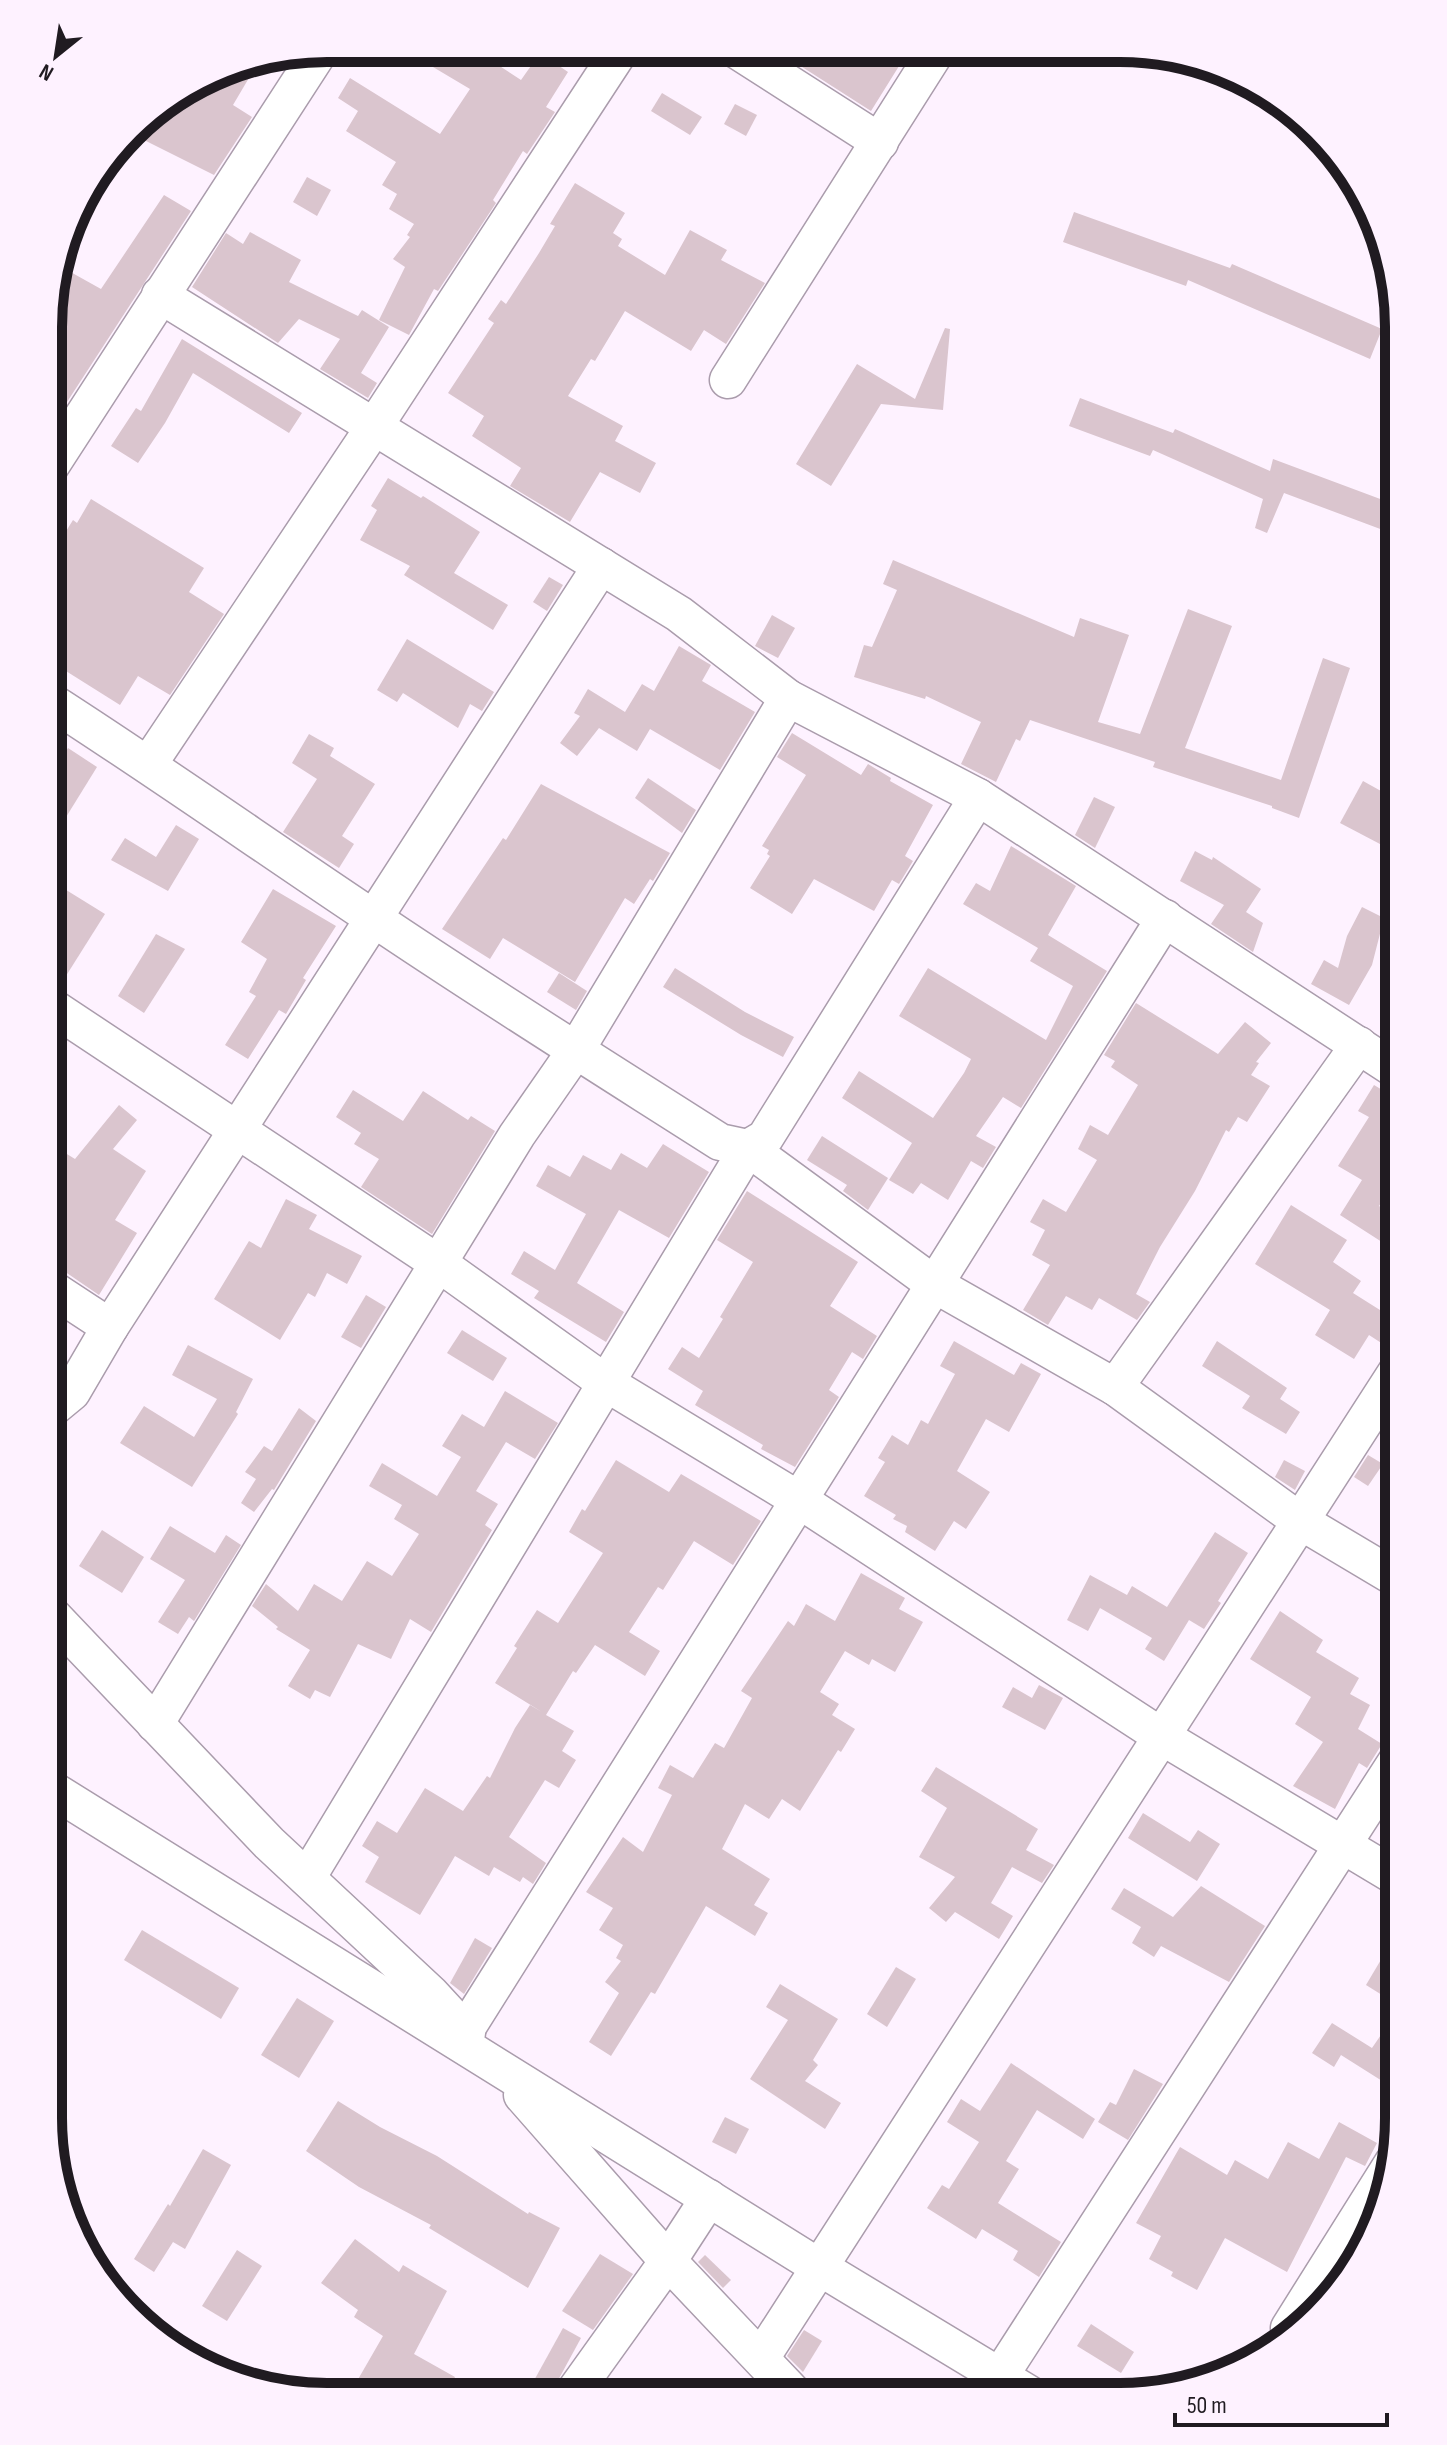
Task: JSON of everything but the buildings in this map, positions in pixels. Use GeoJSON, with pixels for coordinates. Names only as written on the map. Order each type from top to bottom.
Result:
{"type":"FeatureCollection","features":[{"type":"Feature","properties":{"kind":"street"},"geometry":{"type":"LineString","coordinates":[[756,62],[880,142]]}},
{"type":"Feature","properties":{"kind":"street"},"geometry":{"type":"LineString","coordinates":[[728,380],[929,62]]}},
{"type":"Feature","properties":{"kind":"street"},"geometry":{"type":"LineString","coordinates":[[148,765],[612,63]]}},
{"type":"Feature","properties":{"kind":"street"},"geometry":{"type":"LineString","coordinates":[[62,448],[303,64]]}},
{"type":"Feature","properties":{"kind":"street"},"geometry":{"type":"LineString","coordinates":[[160,295],[679,614],[788,698],[978,797],[1385,1062]]}},
{"type":"Feature","properties":{"kind":"street"},"geometry":{"type":"LineString","coordinates":[[62,1400],[72,1392],[110,1327],[601,566]]}},
{"type":"Feature","properties":{"kind":"street"},"geometry":{"type":"LineString","coordinates":[[155,1724],[517,1135],[576,1050],[788,698]]}},
{"type":"Feature","properties":{"kind":"street"},"geometry":{"type":"LineString","coordinates":[[62,709],[374,919],[576,1050],[720,1142],[748,1148],[934,1284],[1115,1387],[1300,1521],[1384,1571]]}},
{"type":"Feature","properties":{"kind":"street"},"geometry":{"type":"LineString","coordinates":[[307,1878],[748,1148],[765,1138],[978,797]]}},
{"type":"Feature","properties":{"kind":"street"},"geometry":{"type":"LineString","coordinates":[[465,2031],[1165,918]]}},
{"type":"Feature","properties":{"kind":"street"},"geometry":{"type":"LineString","coordinates":[[62,1014],[438,1263],[606,1383],[799,1500],[1161,1736],[1384,1870]]}},
{"type":"Feature","properties":{"kind":"street"},"geometry":{"type":"LineString","coordinates":[[1115,1387],[1359,1045]]}},
{"type":"Feature","properties":{"kind":"street"},"geometry":{"type":"LineString","coordinates":[[62,1296],[110,1327]]}},
{"type":"Feature","properties":{"kind":"street"},"geometry":{"type":"LineString","coordinates":[[761,2358],[1384,1391]]}},
{"type":"Feature","properties":{"kind":"street"},"geometry":{"type":"LineString","coordinates":[[62,1626],[269,1843],[431,1994],[668,2261],[784,2383]]}},
{"type":"Feature","properties":{"kind":"street"},"geometry":{"type":"LineString","coordinates":[[1000,2376],[1384,1781]]}},
{"type":"Feature","properties":{"kind":"street"},"geometry":{"type":"LineString","coordinates":[[62,1796],[819,2267],[1011,2383]]}},
{"type":"Feature","properties":{"kind":"street"},"geometry":{"type":"LineString","coordinates":[[1297,2315],[1374,2193]]}},
{"type":"Feature","properties":{"kind":"street"},"geometry":{"type":"LineString","coordinates":[[581,2383],[709,2198]]}}]}
